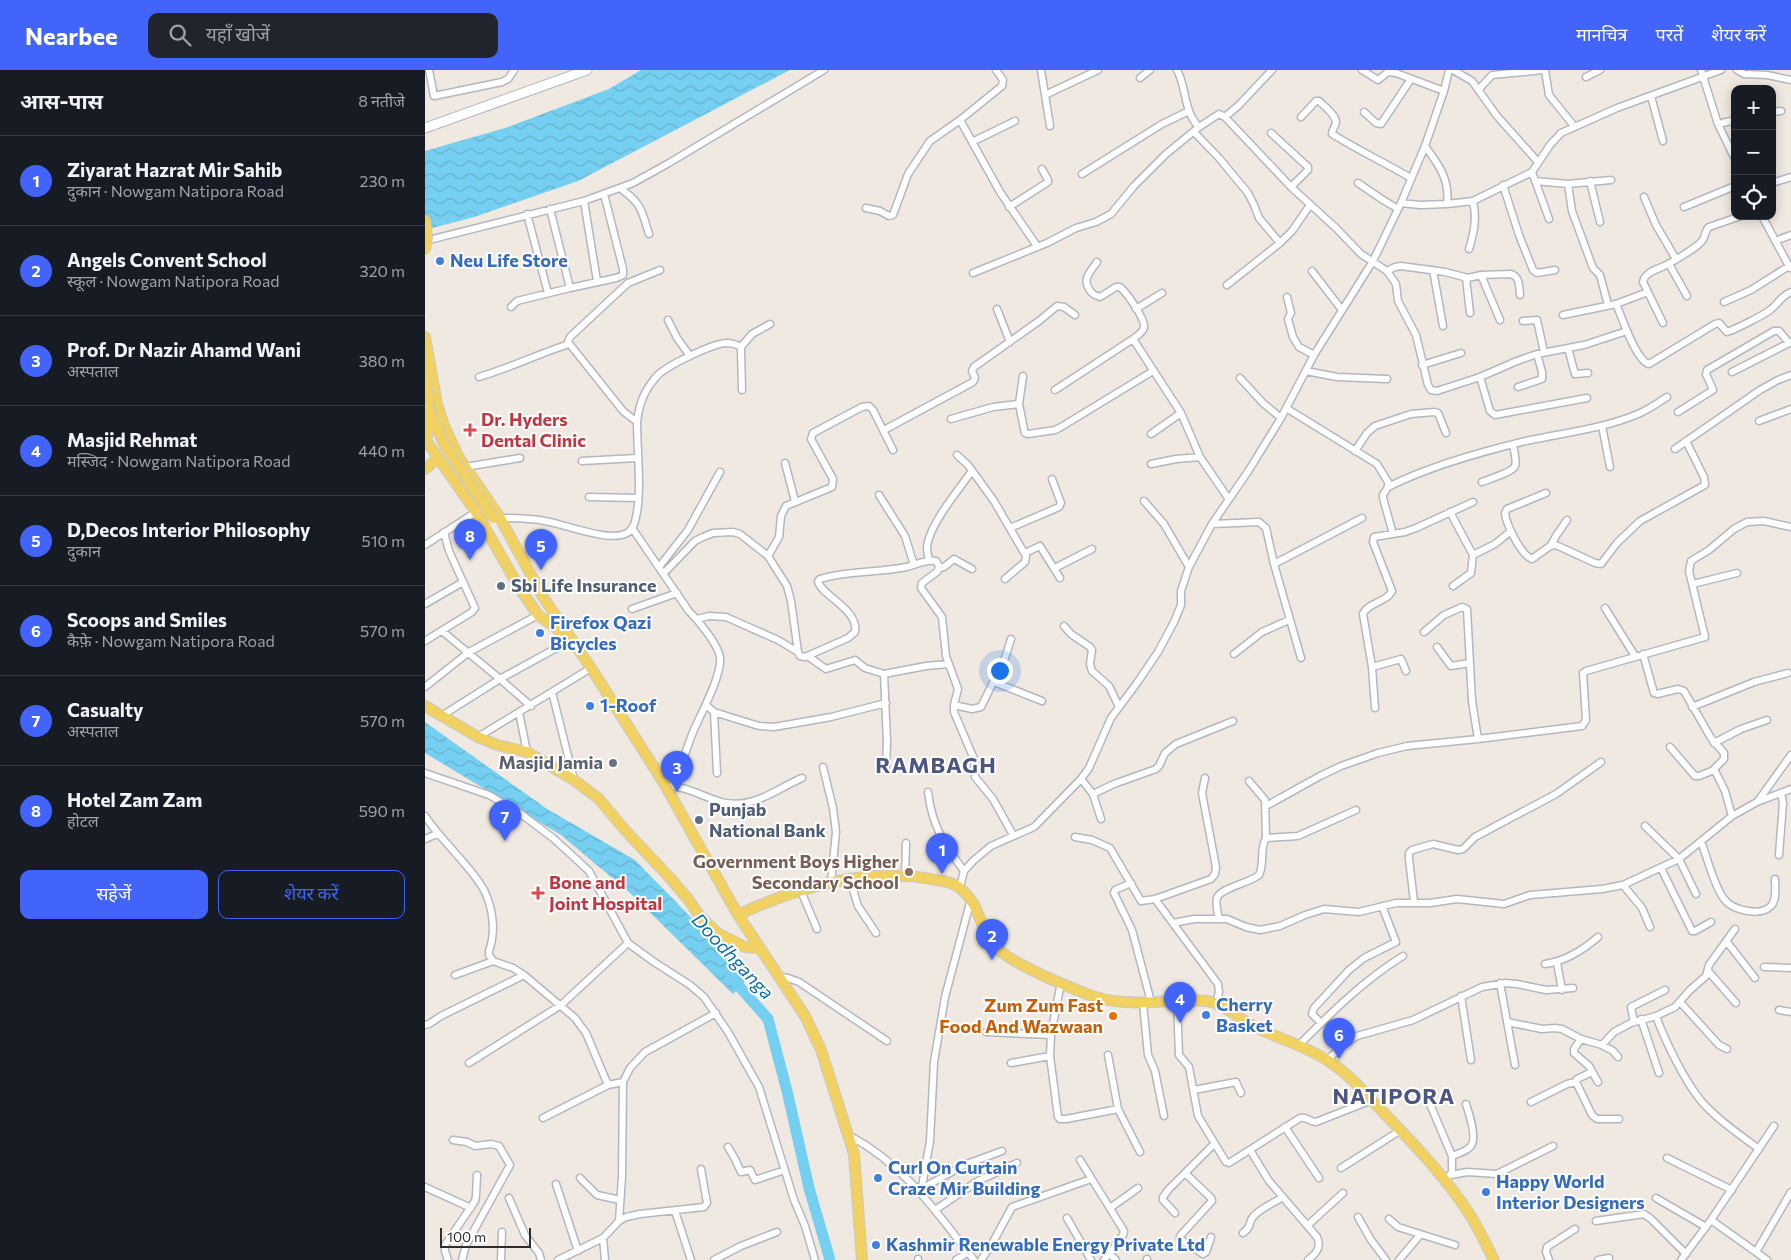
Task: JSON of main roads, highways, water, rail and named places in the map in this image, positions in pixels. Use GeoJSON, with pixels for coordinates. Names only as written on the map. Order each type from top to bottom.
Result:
{"type":"FeatureCollection","features":[{"type":"Feature","properties":{"kind":"main road"},"geometry":{"type":"LineString","coordinates":[[425,128],[587,70]]}},
{"type":"Feature","properties":{"kind":"main road"},"geometry":{"type":"LineString","coordinates":[[425,220],[427,238],[425,250]]}},
{"type":"Feature","properties":{"kind":"main road"},"geometry":{"type":"LineString","coordinates":[[425,337],[434,388],[444,426],[465,467],[497,518],[535,592],[543,597],[669,785],[738,915],[805,1016],[821,1050],[850,1136],[854,1154],[862,1260]]}},
{"type":"Feature","properties":{"kind":"main road"},"geometry":{"type":"LineString","coordinates":[[425,378],[430,414],[425,443]]}},
{"type":"Feature","properties":{"kind":"main road"},"geometry":{"type":"LineString","coordinates":[[430,414],[444,444],[497,518]]}},
{"type":"Feature","properties":{"kind":"main road"},"geometry":{"type":"LineString","coordinates":[[425,439],[476,512],[520,589],[538,615],[571,640]]}},
{"type":"Feature","properties":{"kind":"main road"},"geometry":{"type":"LineString","coordinates":[[425,462],[437,456]]}},
{"type":"Feature","properties":{"kind":"main road"},"geometry":{"type":"LineString","coordinates":[[425,469],[437,456]]}},
{"type":"Feature","properties":{"kind":"main road"},"geometry":{"type":"LineString","coordinates":[[459,488],[472,477]]}},
{"type":"Feature","properties":{"kind":"main road"},"geometry":{"type":"LineString","coordinates":[[425,706],[478,737],[497,745],[527,752],[574,780],[599,799],[623,829],[670,878],[699,915],[717,933],[745,947],[759,948]]}},
{"type":"Feature","properties":{"kind":"main road"},"geometry":{"type":"LineString","coordinates":[[738,915],[801,891],[849,880],[905,876],[929,878],[960,887],[971,899],[990,940],[997,949],[1022,965],[1089,995],[1118,1002],[1147,1003],[1205,1000],[1216,1004],[1255,1027],[1299,1045],[1327,1060],[1357,1083],[1432,1164],[1447,1177],[1471,1216],[1494,1260]]}},
{"type":"Feature","properties":{"kind":"water"},"geometry":{"type":"Polygon","coordinates":[[[641,70],[790,70],[578,181],[474,217],[425,230],[425,151],[505,128],[609,89],[641,70]]]}},
{"type":"Feature","properties":{"kind":"water"},"geometry":{"type":"Polygon","coordinates":[[[425,722],[547,809],[635,860],[749,977],[733,994],[629,892],[561,835],[425,753],[425,722]]]}},
{"type":"Feature","properties":{"kind":"waterway","name":"Doodhganga"},"geometry":{"type":"LineString","coordinates":[[731,977],[768,1019],[809,1188],[830,1260]]}},
{"type":"Feature","properties":{"kind":"place","name":"Neu Life Store"},"geometry":{"type":"Point","coordinates":[440,261]}},
{"type":"Feature","properties":{"kind":"place","name":"Dr. Hyders Dental Clinic"},"geometry":{"type":"Point","coordinates":[470,430]}},
{"type":"Feature","properties":{"kind":"place","name":"Hotel Zam Zam"},"geometry":{"type":"Point","coordinates":[470,560]}},
{"type":"Feature","properties":{"kind":"place","name":"D,Decos Interior Philosophy"},"geometry":{"type":"Point","coordinates":[541,570]}},
{"type":"Feature","properties":{"kind":"place","name":"Sbi Life Insurance"},"geometry":{"type":"Point","coordinates":[501,586]}},
{"type":"Feature","properties":{"kind":"place","name":"Firefox Qazi Bicycles"},"geometry":{"type":"Point","coordinates":[540,633]}},
{"type":"Feature","properties":{"kind":"place","name":"1-Roof"},"geometry":{"type":"Point","coordinates":[590,706]}},
{"type":"Feature","properties":{"kind":"place","name":"Masjid Jamia"},"geometry":{"type":"Point","coordinates":[613,763]}},
{"type":"Feature","properties":{"kind":"place","name":"Prof. Dr Nazir Ahamd Wani"},"geometry":{"type":"Point","coordinates":[677,792]}},
{"type":"Feature","properties":{"kind":"place","name":"Punjab National Bank"},"geometry":{"type":"Point","coordinates":[699,820]}},
{"type":"Feature","properties":{"kind":"place","name":"Casualty"},"geometry":{"type":"Point","coordinates":[505,841]}},
{"type":"Feature","properties":{"kind":"place","name":"Government Boys Higher Secondary School"},"geometry":{"type":"Point","coordinates":[909,872]}},
{"type":"Feature","properties":{"kind":"place","name":"Ziyarat Hazrat Mir Sahib"},"geometry":{"type":"Point","coordinates":[942,874]}},
{"type":"Feature","properties":{"kind":"place","name":"Bone and Joint Hospital"},"geometry":{"type":"Point","coordinates":[538,893]}},
{"type":"Feature","properties":{"kind":"place","name":"Angels Convent School"},"geometry":{"type":"Point","coordinates":[992,960]}},
{"type":"Feature","properties":{"kind":"place","name":"Cherry Basket"},"geometry":{"type":"Point","coordinates":[1206,1015]}},
{"type":"Feature","properties":{"kind":"place","name":"Zum Zum Fast Food And Wazwaan"},"geometry":{"type":"Point","coordinates":[1113,1016]}},
{"type":"Feature","properties":{"kind":"place","name":"Masjid Rehmat"},"geometry":{"type":"Point","coordinates":[1180,1023]}},
{"type":"Feature","properties":{"kind":"place","name":"Scoops and Smiles"},"geometry":{"type":"Point","coordinates":[1339,1059]}},
{"type":"Feature","properties":{"kind":"place","name":"Curl On Curtain Craze Mir Building"},"geometry":{"type":"Point","coordinates":[878,1178]}},
{"type":"Feature","properties":{"kind":"place","name":"Happy World Interior Designers"},"geometry":{"type":"Point","coordinates":[1486,1192]}},
{"type":"Feature","properties":{"kind":"place","name":"Kashmir Renewable Energy Private Ltd"},"geometry":{"type":"Point","coordinates":[876,1245]}},
{"type":"Feature","properties":{"kind":"district","name":"RAMBAGH"},"geometry":{"type":"Point","coordinates":[936,765]}},
{"type":"Feature","properties":{"kind":"district","name":"NATIPORA"},"geometry":{"type":"Point","coordinates":[1394,1096]}}]}
